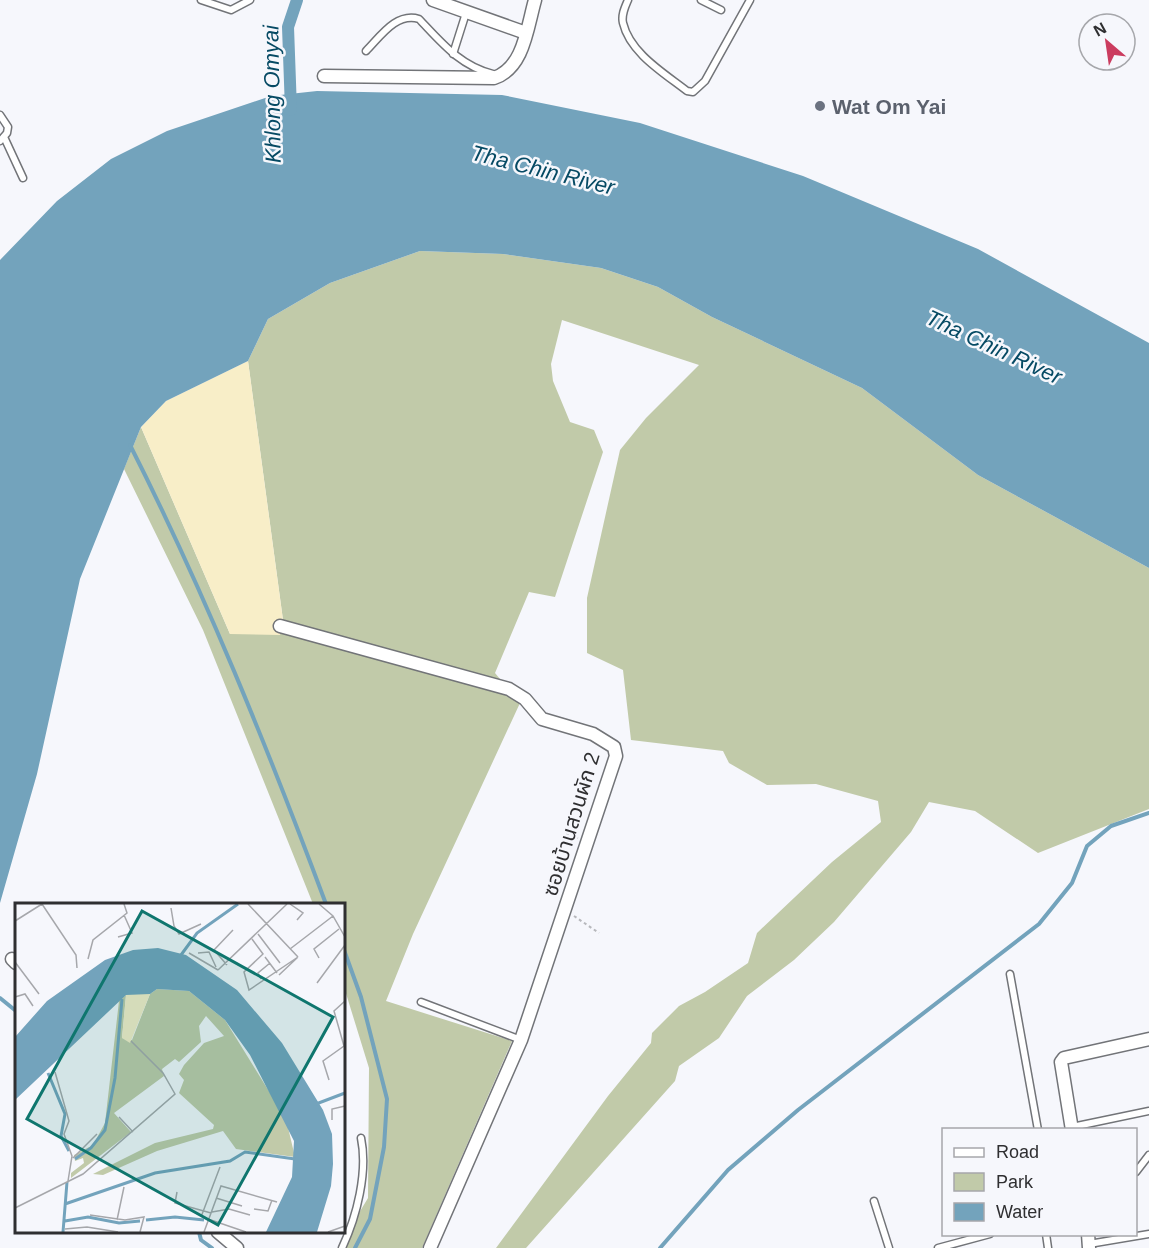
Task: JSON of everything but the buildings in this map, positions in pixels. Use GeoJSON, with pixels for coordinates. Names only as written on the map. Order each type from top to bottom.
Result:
{"type":"FeatureCollection","features":[{"type":"Feature","properties":{"kind":"street"},"geometry":{"type":"LineString","coordinates":[[433,0],[526,33]]}},
{"type":"Feature","properties":{"kind":"street"},"geometry":{"type":"LineString","coordinates":[[324,76],[494,78],[501,76],[515,64],[535,0]]}},
{"type":"Feature","properties":{"kind":"street","name":"ซอยบ้านสวนผัก 2"},"geometry":{"type":"LineString","coordinates":[[280,626],[509,689],[525,699],[542,719],[593,734],[614,747],[616,756],[521,1040],[430,1248]]}},
{"type":"Feature","properties":{"kind":"street"},"geometry":{"type":"LineString","coordinates":[[1072,1128],[1061,1062],[1064,1058],[1149,1039]]}},
{"type":"Feature","properties":{"kind":"street"},"geometry":{"type":"LineString","coordinates":[[219,1233],[237,1248]]}},
{"type":"Feature","properties":{"kind":"lane"},"geometry":{"type":"LineString","coordinates":[[201,0],[231,10],[250,0]]}},
{"type":"Feature","properties":{"kind":"lane"},"geometry":{"type":"LineString","coordinates":[[628,0],[623,23],[634,45],[659,69],[687,91],[693,92],[705,81],[750,0]]}},
{"type":"Feature","properties":{"kind":"lane"},"geometry":{"type":"LineString","coordinates":[[701,0],[721,9]]}},
{"type":"Feature","properties":{"kind":"lane"},"geometry":{"type":"LineString","coordinates":[[453,54],[466,13]]}},
{"type":"Feature","properties":{"kind":"lane"},"geometry":{"type":"LineString","coordinates":[[366,51],[403,17],[411,16],[419,18],[453,54],[478,70],[501,76]]}},
{"type":"Feature","properties":{"kind":"lane"},"geometry":{"type":"LineString","coordinates":[[0,115],[8,127],[2,139],[23,178]]}},
{"type":"Feature","properties":{"kind":"lane"},"geometry":{"type":"LineString","coordinates":[[1010,974],[1038,1128]]}},
{"type":"Feature","properties":{"kind":"lane"},"geometry":{"type":"LineString","coordinates":[[421,1002],[521,1040]]}},
{"type":"Feature","properties":{"kind":"lane"},"geometry":{"type":"LineString","coordinates":[[1072,1128],[1149,1111]]}},
{"type":"Feature","properties":{"kind":"lane"},"geometry":{"type":"LineString","coordinates":[[342,1248],[354,1214],[359,1188],[364,1157],[361,1138]]}},
{"type":"Feature","properties":{"kind":"lane"},"geometry":{"type":"LineString","coordinates":[[1137,1171],[1149,1155]]}},
{"type":"Feature","properties":{"kind":"lane"},"geometry":{"type":"LineString","coordinates":[[874,1201],[889,1248]]}},
{"type":"Feature","properties":{"kind":"lane"},"geometry":{"type":"LineString","coordinates":[[939,1248],[983,1236]]}},
{"type":"Feature","properties":{"kind":"lane"},"geometry":{"type":"LineString","coordinates":[[1088,1242],[1134,1236]]}},
{"type":"Feature","properties":{"kind":"path"},"geometry":{"type":"LineString","coordinates":[[565,911],[599,933]]}},
{"type":"Feature","properties":{"kind":"green space"},"geometry":{"type":"Polygon","coordinates":[[[420,251],[503,254],[601,268],[658,287],[712,317],[862,388],[978,475],[1149,568],[1149,809],[1038,853],[975,811],[929,802],[911,832],[834,922],[794,960],[747,996],[719,1038],[679,1066],[675,1081],[526,1248],[496,1248],[608,1096],[651,1043],[652,1033],[679,1006],[705,992],[748,963],[757,933],[832,862],[881,822],[878,801],[816,784],[767,785],[729,763],[723,751],[631,740],[623,670],[587,653],[587,598],[620,450],[646,418],[699,365],[562,320],[551,364],[553,381],[570,422],[594,430],[603,452],[555,597],[529,592],[495,673],[520,703],[413,934],[386,1001],[512,1041],[422,1248],[338,1248],[368,1198],[369,1068],[345,990],[345,903],[313,903],[203,630],[124,469],[141,427],[230,634],[283,620],[248,361],[268,319],[330,283],[420,251]]]}},
{"type":"Feature","properties":{"kind":"sand"},"geometry":{"type":"Polygon","coordinates":[[[248,361],[283,620],[280,635],[230,634],[141,427],[166,401],[248,361]]]}},
{"type":"Feature","properties":{"kind":"water","name":"Tha Chin River"},"geometry":{"type":"Polygon","coordinates":[[[317,91],[502,95],[640,123],[803,176],[978,249],[1149,343],[1149,568],[978,475],[862,388],[712,317],[658,287],[601,268],[503,254],[420,251],[330,283],[268,319],[248,361],[166,401],[141,427],[80,579],[37,774],[0,903],[0,260],[57,201],[111,159],[167,131],[271,96],[317,91]]]}},
{"type":"Feature","properties":{"kind":"waterway","name":"Khlong Omyai"},"geometry":{"type":"LineString","coordinates":[[291,110],[288,27],[297,0]]}},
{"type":"Feature","properties":{"kind":"waterway"},"geometry":{"type":"LineString","coordinates":[[130,445],[210,614],[326,903]]}},
{"type":"Feature","properties":{"kind":"waterway"},"geometry":{"type":"LineString","coordinates":[[660,1248],[728,1170],[798,1110],[1039,924],[1072,883],[1087,846],[1111,826],[1149,813]]}},
{"type":"Feature","properties":{"kind":"waterway"},"geometry":{"type":"LineString","coordinates":[[345,953],[361,997],[387,1099],[384,1147],[370,1219],[355,1248]]}},
{"type":"Feature","properties":{"kind":"waterway"},"geometry":{"type":"LineString","coordinates":[[0,998],[15,1010]]}},
{"type":"Feature","properties":{"kind":"waterway"},"geometry":{"type":"LineString","coordinates":[[199,1233],[201,1240],[212,1248]]}},
{"type":"Feature","properties":{"kind":"place","name":"Wat Om Yai"},"geometry":{"type":"Point","coordinates":[820,106]}}]}
